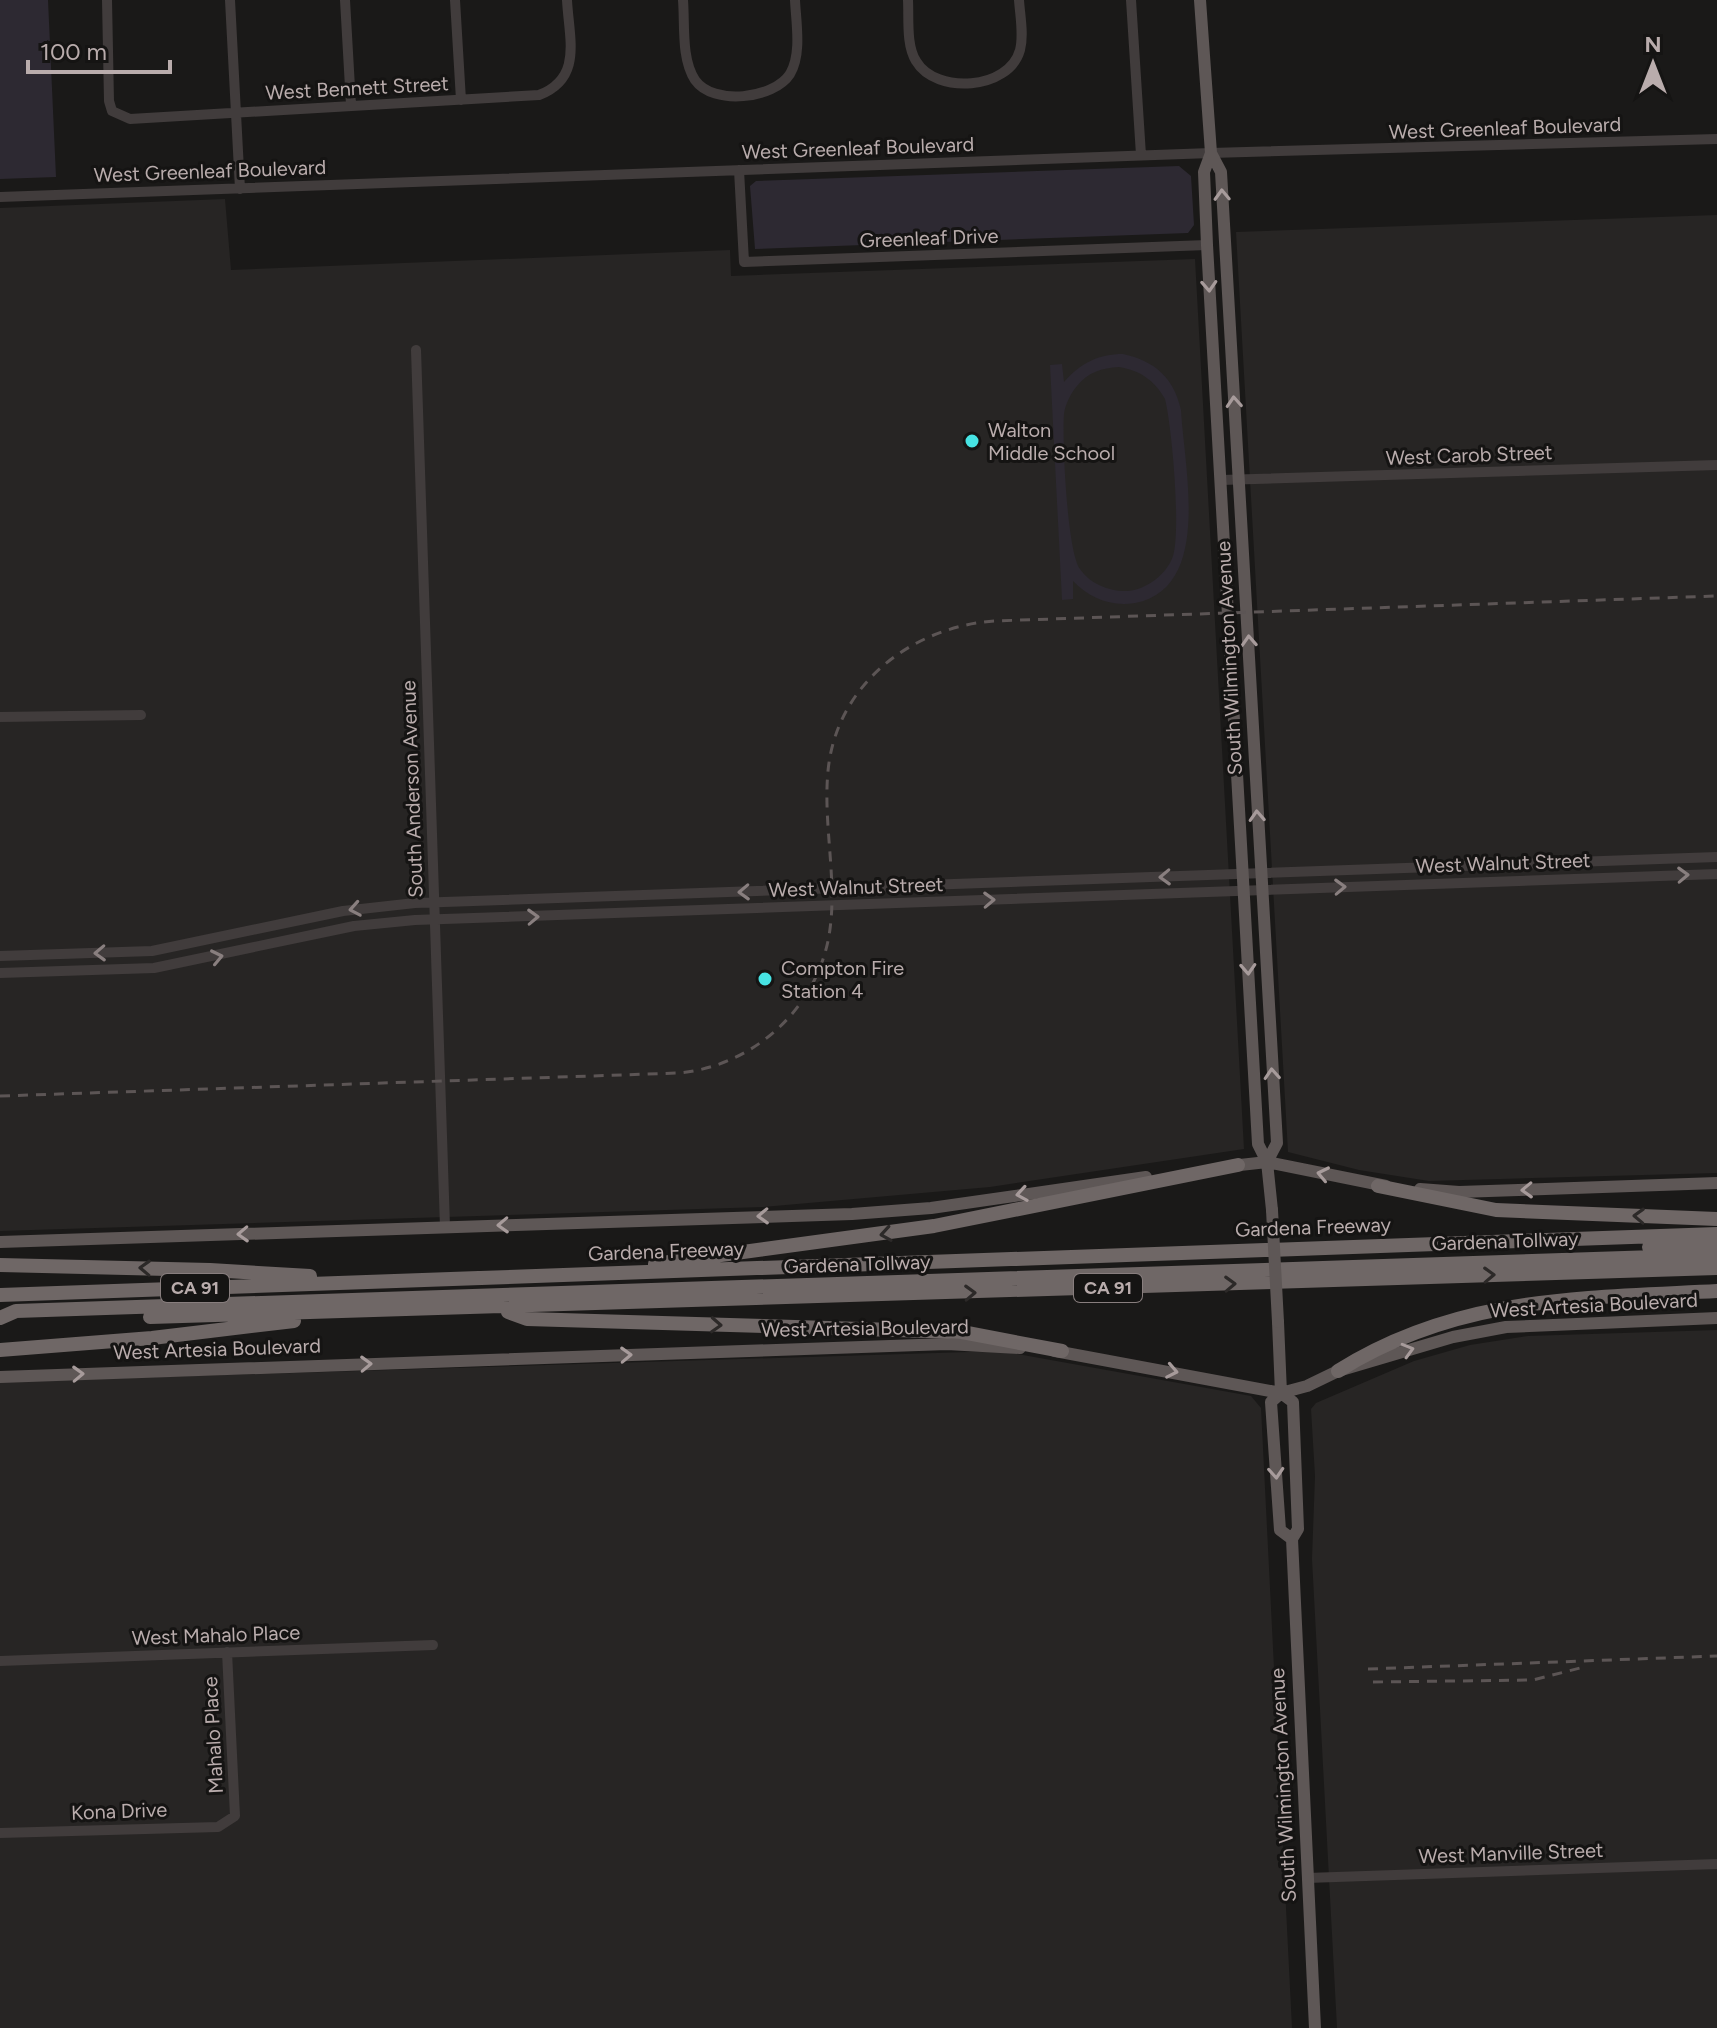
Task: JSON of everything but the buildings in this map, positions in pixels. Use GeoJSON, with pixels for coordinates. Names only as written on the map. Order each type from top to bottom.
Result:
{"type":"FeatureCollection","features":[{"type":"Feature","properties":{"kind":"highway"},"geometry":{"type":"LineString","coordinates":[[537,1276],[842,1241],[934,1226],[1238,1165]]}},
{"type":"Feature","properties":{"kind":"highway"},"geometry":{"type":"LineString","coordinates":[[1378,1186],[1496,1210],[1717,1219]]}},
{"type":"Feature","properties":{"kind":"highway","name":"Gardena Freeway"},"geometry":{"type":"LineString","coordinates":[[0,1295],[1717,1234]]}},
{"type":"Feature","properties":{"kind":"highway","name":"Gardena Tollway"},"geometry":{"type":"LineString","coordinates":[[0,1304],[1717,1245]]}},
{"type":"Feature","properties":{"kind":"highway","name":"Gardena Tollway"},"geometry":{"type":"LineString","coordinates":[[0,1320],[16,1311],[1717,1255]]}},
{"type":"Feature","properties":{"kind":"highway"},"geometry":{"type":"LineString","coordinates":[[0,1265],[210,1270],[391,1281]]}},
{"type":"Feature","properties":{"kind":"highway","name":"CA 91"},"geometry":{"type":"LineString","coordinates":[[0,1320],[500,1308],[1717,1268]]}},
{"type":"Feature","properties":{"kind":"highway"},"geometry":{"type":"LineString","coordinates":[[1338,1371],[1405,1334],[1505,1306],[1575,1298],[1717,1291]]}},
{"type":"Feature","properties":{"kind":"highway"},"geometry":{"type":"LineString","coordinates":[[500,1308],[527,1319],[962,1332],[1062,1351]]}},
{"type":"Feature","properties":{"kind":"highway"},"geometry":{"type":"LineString","coordinates":[[0,1350],[152,1338],[384,1310]]}},
{"type":"Feature","properties":{"kind":"main road","name":"South Wilmington Avenue"},"geometry":{"type":"LineString","coordinates":[[1200,0],[1211,153],[1221,172],[1239,480],[1277,1143],[1267,1162]]}},
{"type":"Feature","properties":{"kind":"main road","name":"South Wilmington Avenue"},"geometry":{"type":"LineString","coordinates":[[1211,153],[1204,172],[1207,245],[1258,1144],[1267,1162],[1272,1210],[1281,1393]]}},
{"type":"Feature","properties":{"kind":"main road"},"geometry":{"type":"LineString","coordinates":[[0,1242],[931,1208],[1267,1162],[1378,1186],[1459,1192],[1717,1183]]}},
{"type":"Feature","properties":{"kind":"main road","name":"West Artesia Boulevard"},"geometry":{"type":"LineString","coordinates":[[0,1377],[947,1344],[1062,1351],[1281,1393],[1307,1386],[1338,1371],[1453,1337],[1506,1327],[1717,1318]]}},
{"type":"Feature","properties":{"kind":"main road","name":"South Wilmington Avenue"},"geometry":{"type":"LineString","coordinates":[[1281,1393],[1271,1402],[1280,1530],[1292,1539]]}},
{"type":"Feature","properties":{"kind":"main road","name":"South Wilmington Avenue"},"geometry":{"type":"LineString","coordinates":[[1281,1393],[1293,1402],[1298,1529],[1292,1539],[1315,2028]]}},
{"type":"Feature","properties":{"kind":"street","name":"West Bennett Street"},"geometry":{"type":"LineString","coordinates":[[107,0],[109,101],[112,111],[130,119],[539,95],[556,88],[566,77],[570,63],[567,0]]}},
{"type":"Feature","properties":{"kind":"street"},"geometry":{"type":"LineString","coordinates":[[230,0],[240,189]]}},
{"type":"Feature","properties":{"kind":"street"},"geometry":{"type":"LineString","coordinates":[[345,0],[351,105]]}},
{"type":"Feature","properties":{"kind":"street"},"geometry":{"type":"LineString","coordinates":[[455,0],[461,100]]}},
{"type":"Feature","properties":{"kind":"street"},"geometry":{"type":"LineString","coordinates":[[683,0],[686,49],[696,82],[713,93],[760,94],[775,88],[789,76],[796,60],[795,0]]}},
{"type":"Feature","properties":{"kind":"street"},"geometry":{"type":"LineString","coordinates":[[908,0],[910,45],[916,61],[942,81],[964,83],[993,78],[1007,69],[1020,51],[1019,0]]}},
{"type":"Feature","properties":{"kind":"street"},"geometry":{"type":"LineString","coordinates":[[1131,0],[1141,155]]}},
{"type":"Feature","properties":{"kind":"street","name":"West Greenleaf Boulevard"},"geometry":{"type":"LineString","coordinates":[[0,197],[1141,155],[1717,139]]}},
{"type":"Feature","properties":{"kind":"street","name":"Greenleaf Drive"},"geometry":{"type":"LineString","coordinates":[[739,170],[744,262],[1207,245]]}},
{"type":"Feature","properties":{"kind":"street","name":"South Anderson Avenue"},"geometry":{"type":"LineString","coordinates":[[416,350],[445,1227]]}},
{"type":"Feature","properties":{"kind":"street","name":"West Carob Street"},"geometry":{"type":"LineString","coordinates":[[1221,480],[1717,465]]}},
{"type":"Feature","properties":{"kind":"street"},"geometry":{"type":"LineString","coordinates":[[0,717],[141,715]]}},
{"type":"Feature","properties":{"kind":"street","name":"West Walnut Street"},"geometry":{"type":"LineString","coordinates":[[0,956],[152,951],[371,906],[1717,857]]}},
{"type":"Feature","properties":{"kind":"street"},"geometry":{"type":"LineString","coordinates":[[1634,861],[1635,877]]}},
{"type":"Feature","properties":{"kind":"street"},"geometry":{"type":"LineString","coordinates":[[1589,862],[1590,878]]}},
{"type":"Feature","properties":{"kind":"street"},"geometry":{"type":"LineString","coordinates":[[1542,864],[1542,880]]}},
{"type":"Feature","properties":{"kind":"street"},"geometry":{"type":"LineString","coordinates":[[1488,866],[1489,882]]}},
{"type":"Feature","properties":{"kind":"street"},"geometry":{"type":"LineString","coordinates":[[1447,867],[1448,883]]}},
{"type":"Feature","properties":{"kind":"street"},"geometry":{"type":"LineString","coordinates":[[1394,869],[1395,885]]}},
{"type":"Feature","properties":{"kind":"street","name":"West Walnut Street"},"geometry":{"type":"LineString","coordinates":[[0,973],[154,968],[354,926],[434,920],[1717,874]]}},
{"type":"Feature","properties":{"kind":"street","name":"West Mahalo Place"},"geometry":{"type":"LineString","coordinates":[[0,1661],[433,1645]]}},
{"type":"Feature","properties":{"kind":"street","name":"Mahalo Place"},"geometry":{"type":"LineString","coordinates":[[227,1652],[235,1816]]}},
{"type":"Feature","properties":{"kind":"street","name":"Kona Drive"},"geometry":{"type":"LineString","coordinates":[[0,1833],[218,1827],[235,1816]]}},
{"type":"Feature","properties":{"kind":"street","name":"West Manville Street"},"geometry":{"type":"LineString","coordinates":[[1307,1878],[1717,1864]]}},
{"type":"Feature","properties":{"kind":"shaded area"},"geometry":{"type":"Polygon","coordinates":[[[0,0],[48,0],[56,177],[0,179],[0,0]]]}},
{"type":"Feature","properties":{"kind":"shaded area"},"geometry":{"type":"Polygon","coordinates":[[[1179,166],[1191,176],[1194,225],[1188,233],[755,249],[750,186],[756,181],[1179,166]]]}},
{"type":"Feature","properties":{"kind":"shaded area"},"geometry":{"type":"Polygon","coordinates":[[[225,199],[231,270],[730,250],[731,276],[1195,259],[1244,1149],[990,1187],[763,1207],[0,1231],[0,208],[225,199]]]}},
{"type":"Feature","properties":{"kind":"shaded area"},"geometry":{"type":"Polygon","coordinates":[[[1717,215],[1717,1173],[1429,1181],[1359,1170],[1288,1152],[1236,232],[1717,215]]]}},
{"type":"Feature","properties":{"kind":"shaded area"},"geometry":{"type":"Polygon","coordinates":[[[1123,354],[1154,366],[1168,380],[1178,399],[1188,492],[1185,550],[1176,575],[1159,593],[1135,603],[1117,604],[1101,600],[1073,581],[1073,599],[1062,600],[1050,365],[1062,364],[1064,382],[1090,361],[1123,354]],[[1127,369],[1101,370],[1081,381],[1064,414],[1066,494],[1075,558],[1089,579],[1121,591],[1141,588],[1166,569],[1173,556],[1176,524],[1173,454],[1165,399],[1146,377],[1127,369]]]}},
{"type":"Feature","properties":{"kind":"shaded area"},"geometry":{"type":"Polygon","coordinates":[[[1717,1330],[1717,2028],[1337,2028],[1312,1559],[1315,1476],[1311,1409],[1316,1403],[1414,1361],[1470,1345],[1528,1336],[1717,1330]]]}},
{"type":"Feature","properties":{"kind":"shaded area"},"geometry":{"type":"Polygon","coordinates":[[[1000,1351],[1251,1396],[1261,1408],[1292,2028],[0,2028],[0,1382],[1000,1351]]]}},
{"type":"Feature","properties":{"kind":"railway"},"geometry":{"type":"LineString","coordinates":[[0,1096],[679,1073],[707,1068],[733,1058],[758,1045],[798,1007],[824,957],[832,909],[828,771],[834,740],[846,712],[862,687],[907,648],[963,626],[994,621],[1717,596]]}},
{"type":"Feature","properties":{"kind":"railway"},"geometry":{"type":"LineString","coordinates":[[1368,1669],[1717,1656]]}},
{"type":"Feature","properties":{"kind":"railway"},"geometry":{"type":"LineString","coordinates":[[1373,1682],[1533,1680],[1584,1667]]}},
{"type":"Feature","properties":{"kind":"place","name":"Walton Middle School"},"geometry":{"type":"Point","coordinates":[972,441]}},
{"type":"Feature","properties":{"kind":"place","name":"Compton Fire Station 4"},"geometry":{"type":"Point","coordinates":[765,979]}}]}
